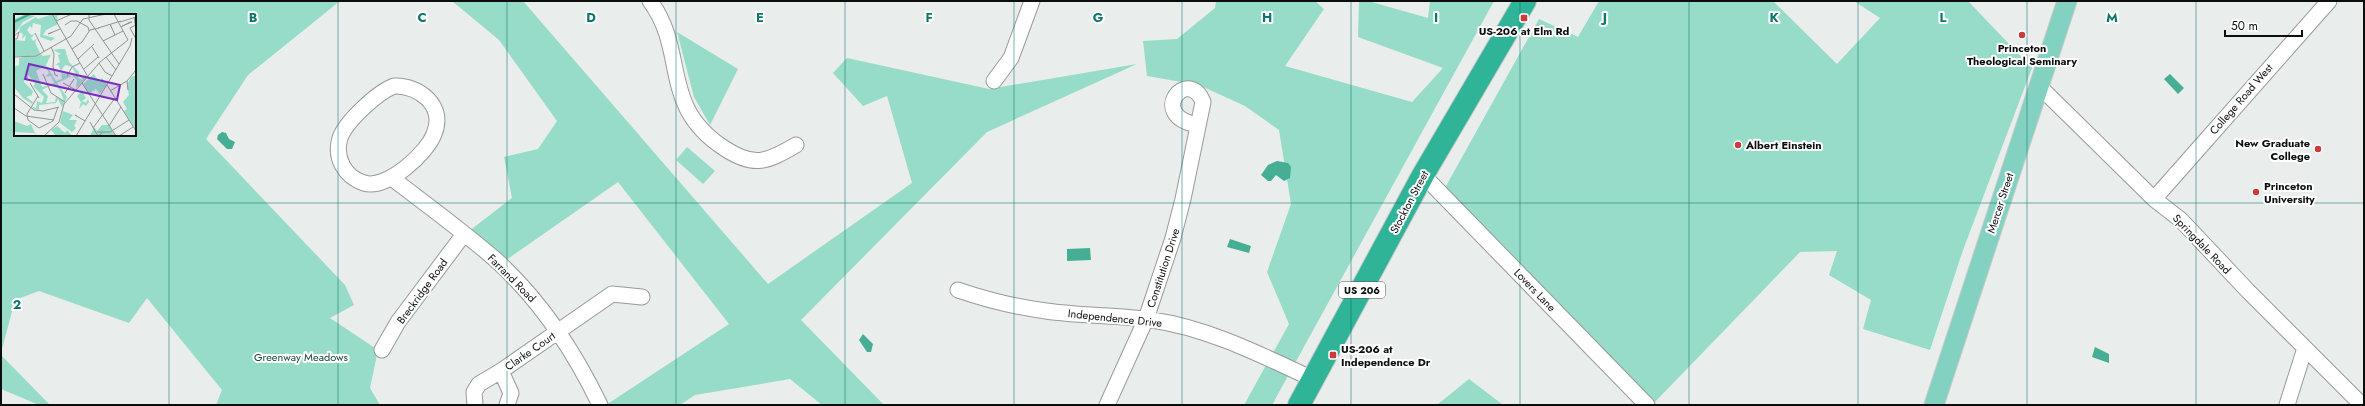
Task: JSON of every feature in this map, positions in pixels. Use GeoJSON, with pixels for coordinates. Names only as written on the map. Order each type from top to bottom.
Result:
{"type":"FeatureCollection","features":[{"type":"Feature","properties":{"kind":"highway","name":"Stockton Street"},"geometry":{"type":"LineString","coordinates":[[1299,405],[1423,175],[1524,1]]}},
{"type":"Feature","properties":{"kind":"main road","name":"Mercer Street"},"geometry":{"type":"LineString","coordinates":[[1934,405],[2067,1]]}},
{"type":"Feature","properties":{"kind":"street"},"geometry":{"type":"LineString","coordinates":[[650,1],[665,25],[679,93],[690,118],[709,138],[733,154],[755,162],[772,159],[796,145]]}},
{"type":"Feature","properties":{"kind":"street"},"geometry":{"type":"LineString","coordinates":[[994,81],[1011,58],[1032,1]]}},
{"type":"Feature","properties":{"kind":"street","name":"College Road West"},"geometry":{"type":"LineString","coordinates":[[2154,199],[2329,1]]}},
{"type":"Feature","properties":{"kind":"street"},"geometry":{"type":"LineString","coordinates":[[394,86],[403,86],[420,91],[427,97],[436,113],[437,123],[430,142],[393,179],[375,184],[356,180],[342,166],[338,147],[345,128],[378,94],[394,86]]}},
{"type":"Feature","properties":{"kind":"street","name":"Springdale Road"},"geometry":{"type":"LineString","coordinates":[[2039,86],[2154,199],[2181,220],[2362,405]]}},
{"type":"Feature","properties":{"kind":"street","name":"Constitution Drive"},"geometry":{"type":"LineString","coordinates":[[1106,405],[1146,319],[1183,199],[1198,125]]}},
{"type":"Feature","properties":{"kind":"street","name":"Lovers Lane"},"geometry":{"type":"LineString","coordinates":[[1423,175],[1647,405]]}},
{"type":"Feature","properties":{"kind":"street","name":"Farrand Road"},"geometry":{"type":"LineString","coordinates":[[393,179],[464,234],[518,282],[558,331],[585,374],[600,405]]}},
{"type":"Feature","properties":{"kind":"street","name":"Breckridge Road"},"geometry":{"type":"LineString","coordinates":[[382,350],[398,322],[464,234]]}},
{"type":"Feature","properties":{"kind":"street","name":"Independence Drive"},"geometry":{"type":"LineString","coordinates":[[958,290],[1014,306],[1047,311],[1146,319],[1206,334],[1244,347],[1313,379]]}},
{"type":"Feature","properties":{"kind":"street","name":"Clarke Court"},"geometry":{"type":"LineString","coordinates":[[475,405],[474,392],[479,384],[501,371],[612,294],[642,297]]}},
{"type":"Feature","properties":{"kind":"street"},"geometry":{"type":"LineString","coordinates":[[2287,405],[2305,348]]}},
{"type":"Feature","properties":{"kind":"street","name":"Clarke Court"},"geometry":{"type":"LineString","coordinates":[[501,371],[511,393],[507,405]]}},
{"type":"Feature","properties":{"kind":"green space","name":"Greenway Meadows"},"geometry":{"type":"Polygon","coordinates":[[[1,1],[340,1],[248,75],[206,139],[345,285],[354,305],[330,318],[378,350],[370,388],[380,405],[216,405],[222,390],[147,298],[129,323],[39,291],[15,300],[1,353],[1,1]]]}},
{"type":"Feature","properties":{"kind":"green space"},"geometry":{"type":"Polygon","coordinates":[[[452,1],[523,1],[768,284],[912,183],[887,96],[863,106],[833,73],[847,58],[989,89],[1137,64],[987,132],[801,320],[884,405],[822,405],[790,379],[695,395],[680,405],[606,405],[729,324],[618,182],[499,265],[464,235],[512,198],[504,157],[538,149],[557,121],[499,40],[452,1]]]}},
{"type":"Feature","properties":{"kind":"green space"},"geometry":{"type":"Polygon","coordinates":[[[1216,1],[1315,1],[1324,9],[1285,66],[1412,102],[1443,68],[1358,37],[1359,1],[1368,1],[1428,18],[1430,1],[1494,1],[1272,405],[1244,405],[1289,324],[1267,272],[1291,204],[1279,130],[1245,106],[1199,85],[1147,76],[1143,41],[1177,39],[1215,8],[1216,1]]]}},
{"type":"Feature","properties":{"kind":"green space"},"geometry":{"type":"Polygon","coordinates":[[[1599,1],[1773,1],[1837,64],[1880,18],[1854,1],[1968,1],[2032,68],[1963,250],[1930,350],[1863,329],[1871,300],[1829,275],[1837,251],[1800,252],[1652,405],[1441,195],[1539,19],[1578,37],[1599,1]]]}},
{"type":"Feature","properties":{"kind":"green space"},"geometry":{"type":"Polygon","coordinates":[[[677,32],[738,69],[710,125],[694,97],[677,32]]]}},
{"type":"Feature","properties":{"kind":"green space"},"geometry":{"type":"Polygon","coordinates":[[[687,147],[715,171],[703,184],[676,160],[687,147]]]}},
{"type":"Feature","properties":{"kind":"green space"},"geometry":{"type":"Polygon","coordinates":[[[1,355],[50,405],[39,405],[1,389],[1,355]]]}},
{"type":"Feature","properties":{"kind":"green space"},"geometry":{"type":"Polygon","coordinates":[[[1469,379],[1503,405],[1437,405],[1469,379]]]}},
{"type":"Feature","properties":{"kind":"shaded area"},"geometry":{"type":"Polygon","coordinates":[[[2170,74],[2184,88],[2178,94],[2164,79],[2170,74]]]}},
{"type":"Feature","properties":{"kind":"shaded area"},"geometry":{"type":"Polygon","coordinates":[[[222,132],[226,133],[229,139],[235,142],[232,149],[227,149],[217,139],[218,135],[222,132]]]}},
{"type":"Feature","properties":{"kind":"shaded area"},"geometry":{"type":"Polygon","coordinates":[[[1277,161],[1288,163],[1291,167],[1290,178],[1284,181],[1276,175],[1271,181],[1268,181],[1261,175],[1268,165],[1277,161]]]}},
{"type":"Feature","properties":{"kind":"shaded area"},"geometry":{"type":"Polygon","coordinates":[[[1230,239],[1251,246],[1249,253],[1227,247],[1230,239]]]}},
{"type":"Feature","properties":{"kind":"shaded area"},"geometry":{"type":"Polygon","coordinates":[[[1090,248],[1091,260],[1067,261],[1067,249],[1090,248]]]}},
{"type":"Feature","properties":{"kind":"shaded area"},"geometry":{"type":"Polygon","coordinates":[[[863,334],[873,344],[871,352],[867,352],[859,340],[863,334]]]}},
{"type":"Feature","properties":{"kind":"shaded area"},"geometry":{"type":"Polygon","coordinates":[[[2095,347],[2109,354],[2109,363],[2092,357],[2095,347]]]}},
{"type":"Feature","properties":{"kind":"place","name":"US-206 at Elm Rd"},"geometry":{"type":"Point","coordinates":[1524,18]}},
{"type":"Feature","properties":{"kind":"place","name":"Princeton Theological Seminary"},"geometry":{"type":"Point","coordinates":[2022,35]}},
{"type":"Feature","properties":{"kind":"place","name":"Albert Einstein"},"geometry":{"type":"Point","coordinates":[1738,145]}},
{"type":"Feature","properties":{"kind":"place","name":"New Graduate College"},"geometry":{"type":"Point","coordinates":[2318,149]}},
{"type":"Feature","properties":{"kind":"place","name":"Princeton University"},"geometry":{"type":"Point","coordinates":[2256,192]}},
{"type":"Feature","properties":{"kind":"place","name":"US-206 at Independence Dr"},"geometry":{"type":"Point","coordinates":[1333,355]}}]}
